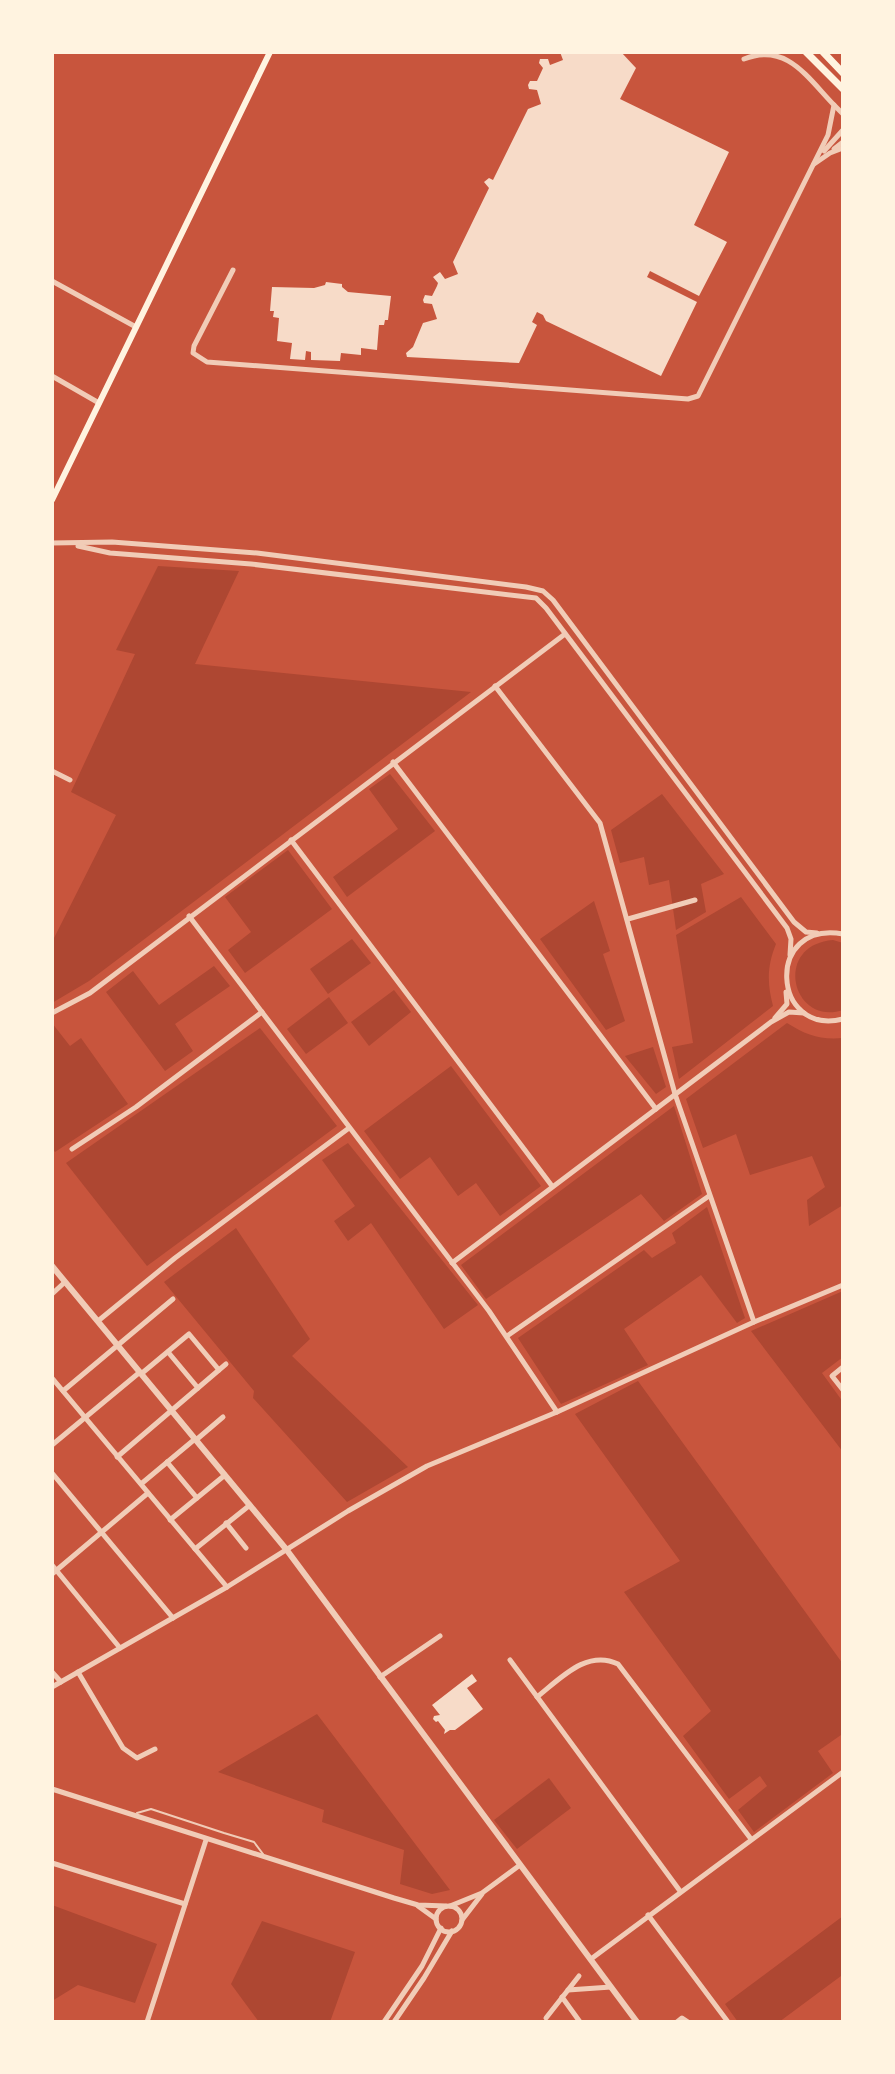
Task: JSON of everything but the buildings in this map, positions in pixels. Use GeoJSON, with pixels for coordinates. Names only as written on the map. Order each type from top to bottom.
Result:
{"type":"FeatureCollection","features":[{"type":"Feature","properties":{"kind":"main road"},"geometry":{"type":"LineString","coordinates":[[52,500],[270,52]]}},
{"type":"Feature","properties":{"kind":"main road"},"geometry":{"type":"LineString","coordinates":[[806,52],[843,89]]}},
{"type":"Feature","properties":{"kind":"main road"},"geometry":{"type":"LineString","coordinates":[[823,52],[843,73]]}},
{"type":"Feature","properties":{"kind":"street"},"geometry":{"type":"LineString","coordinates":[[742,56],[758,53],[783,56],[843,114]]}},
{"type":"Feature","properties":{"kind":"street"},"geometry":{"type":"LineString","coordinates":[[233,270],[194,346],[193,353],[207,362],[688,399],[698,396],[828,135],[834,105]]}},
{"type":"Feature","properties":{"kind":"street"},"geometry":{"type":"LineString","coordinates":[[813,164],[843,130]]}},
{"type":"Feature","properties":{"kind":"street"},"geometry":{"type":"LineString","coordinates":[[813,164],[843,142]]}},
{"type":"Feature","properties":{"kind":"street"},"geometry":{"type":"LineString","coordinates":[[830,153],[843,148]]}},
{"type":"Feature","properties":{"kind":"street"},"geometry":{"type":"LineString","coordinates":[[52,281],[136,327]]}},
{"type":"Feature","properties":{"kind":"street"},"geometry":{"type":"LineString","coordinates":[[52,376],[99,403]]}},
{"type":"Feature","properties":{"kind":"street"},"geometry":{"type":"LineString","coordinates":[[52,543],[112,542],[257,553],[543,591],[553,600],[794,922],[806,932],[843,934]]}},
{"type":"Feature","properties":{"kind":"street"},"geometry":{"type":"LineString","coordinates":[[69,544],[110,553],[251,564],[529,596],[541,602],[787,928],[791,939],[785,981],[787,1004],[771,1022]]}},
{"type":"Feature","properties":{"kind":"street"},"geometry":{"type":"LineString","coordinates":[[52,1013],[90,993],[565,634]]}},
{"type":"Feature","properties":{"kind":"street"},"geometry":{"type":"LineString","coordinates":[[495,686],[600,823],[675,1094],[754,1322]]}},
{"type":"Feature","properties":{"kind":"street"},"geometry":{"type":"LineString","coordinates":[[393,762],[656,1109]]}},
{"type":"Feature","properties":{"kind":"street"},"geometry":{"type":"LineString","coordinates":[[52,771],[70,780]]}},
{"type":"Feature","properties":{"kind":"street"},"geometry":{"type":"LineString","coordinates":[[291,840],[552,1186]]}},
{"type":"Feature","properties":{"kind":"street"},"geometry":{"type":"LineString","coordinates":[[628,919],[695,900]]}},
{"type":"Feature","properties":{"kind":"street"},"geometry":{"type":"LineString","coordinates":[[189,916],[507,1336],[557,1412]]}},
{"type":"Feature","properties":{"kind":"street"},"geometry":{"type":"LineString","coordinates":[[790,955],[797,946],[817,933]]}},
{"type":"Feature","properties":{"kind":"street"},"geometry":{"type":"LineString","coordinates":[[785,981],[789,994],[804,1013],[815,1019],[842,1021]]}},
{"type":"Feature","properties":{"kind":"street"},"geometry":{"type":"LineString","coordinates":[[72,1149],[136,1107],[262,1012]]}},
{"type":"Feature","properties":{"kind":"street"},"geometry":{"type":"LineString","coordinates":[[452,1263],[771,1022],[789,1012],[804,1013]]}},
{"type":"Feature","properties":{"kind":"street"},"geometry":{"type":"LineString","coordinates":[[98,1321],[175,1258],[349,1128]]}},
{"type":"Feature","properties":{"kind":"street"},"geometry":{"type":"LineString","coordinates":[[507,1336],[709,1196]]}},
{"type":"Feature","properties":{"kind":"street"},"geometry":{"type":"LineString","coordinates":[[52,1266],[286,1549],[637,2022]]}},
{"type":"Feature","properties":{"kind":"street"},"geometry":{"type":"LineString","coordinates":[[52,1294],[65,1282]]}},
{"type":"Feature","properties":{"kind":"street"},"geometry":{"type":"LineString","coordinates":[[52,1687],[227,1587],[427,1466],[843,1285]]}},
{"type":"Feature","properties":{"kind":"street"},"geometry":{"type":"LineString","coordinates":[[63,1391],[173,1299]]}},
{"type":"Feature","properties":{"kind":"street"},"geometry":{"type":"LineString","coordinates":[[52,1445],[189,1334],[219,1370]]}},
{"type":"Feature","properties":{"kind":"street"},"geometry":{"type":"LineString","coordinates":[[168,1352],[198,1388]]}},
{"type":"Feature","properties":{"kind":"street"},"geometry":{"type":"LineString","coordinates":[[117,1457],[226,1364]]}},
{"type":"Feature","properties":{"kind":"street"},"geometry":{"type":"LineString","coordinates":[[843,1367],[832,1376],[843,1390]]}},
{"type":"Feature","properties":{"kind":"street"},"geometry":{"type":"LineString","coordinates":[[52,1378],[227,1587]]}},
{"type":"Feature","properties":{"kind":"street"},"geometry":{"type":"LineString","coordinates":[[141,1484],[223,1417]]}},
{"type":"Feature","properties":{"kind":"street"},"geometry":{"type":"LineString","coordinates":[[167,1462],[197,1498]]}},
{"type":"Feature","properties":{"kind":"street"},"geometry":{"type":"LineString","coordinates":[[52,1473],[173,1618]]}},
{"type":"Feature","properties":{"kind":"street"},"geometry":{"type":"LineString","coordinates":[[170,1520],[225,1475]]}},
{"type":"Feature","properties":{"kind":"street"},"geometry":{"type":"LineString","coordinates":[[120,1648],[54,1570],[148,1493]]}},
{"type":"Feature","properties":{"kind":"street"},"geometry":{"type":"LineString","coordinates":[[195,1549],[250,1505]]}},
{"type":"Feature","properties":{"kind":"street"},"geometry":{"type":"LineString","coordinates":[[226,1523],[246,1548]]}},
{"type":"Feature","properties":{"kind":"street"},"geometry":{"type":"LineString","coordinates":[[380,1677],[440,1636]]}},
{"type":"Feature","properties":{"kind":"street"},"geometry":{"type":"LineString","coordinates":[[537,1697],[579,1665],[592,1659],[607,1659],[618,1664],[751,1839]]}},
{"type":"Feature","properties":{"kind":"street"},"geometry":{"type":"LineString","coordinates":[[510,1660],[680,1891]]}},
{"type":"Feature","properties":{"kind":"street"},"geometry":{"type":"LineString","coordinates":[[52,1672],[61,1682]]}},
{"type":"Feature","properties":{"kind":"street"},"geometry":{"type":"LineString","coordinates":[[78,1672],[123,1748],[137,1758],[155,1749]]}},
{"type":"Feature","properties":{"kind":"street"},"geometry":{"type":"LineString","coordinates":[[591,1959],[843,1772]]}},
{"type":"Feature","properties":{"kind":"street"},"geometry":{"type":"LineString","coordinates":[[52,1789],[418,1905],[448,1906],[461,1912],[462,1920]]}},
{"type":"Feature","properties":{"kind":"street"},"geometry":{"type":"LineString","coordinates":[[147,2022],[206,1840]]}},
{"type":"Feature","properties":{"kind":"street"},"geometry":{"type":"LineString","coordinates":[[52,1863],[185,1904]]}},
{"type":"Feature","properties":{"kind":"street"},"geometry":{"type":"LineString","coordinates":[[437,1920],[438,1912],[482,1893],[520,1865]]}},
{"type":"Feature","properties":{"kind":"street"},"geometry":{"type":"LineString","coordinates":[[394,2022],[452,1931],[459,1927],[482,1893]]}},
{"type":"Feature","properties":{"kind":"street"},"geometry":{"type":"LineString","coordinates":[[418,1905],[437,1920],[441,1928],[452,1931]]}},
{"type":"Feature","properties":{"kind":"street"},"geometry":{"type":"LineString","coordinates":[[648,1915],[728,2022]]}},
{"type":"Feature","properties":{"kind":"street"},"geometry":{"type":"LineString","coordinates":[[384,2022],[422,1966],[441,1928]]}},
{"type":"Feature","properties":{"kind":"street"},"geometry":{"type":"LineString","coordinates":[[546,2018],[579,1976]]}},
{"type":"Feature","properties":{"kind":"street"},"geometry":{"type":"LineString","coordinates":[[568,1990],[611,1987]]}},
{"type":"Feature","properties":{"kind":"street"},"geometry":{"type":"LineString","coordinates":[[562,1997],[580,2022]]}},
{"type":"Feature","properties":{"kind":"street"},"geometry":{"type":"LineString","coordinates":[[677,2022],[682,2018],[688,2022]]}},
{"type":"Feature","properties":{"kind":"lane"},"geometry":{"type":"LineString","coordinates":[[129,1815],[151,1809],[254,1842],[266,1858]]}},
{"type":"Feature","properties":{"kind":"shaded area"},"geometry":{"type":"Polygon","coordinates":[[[158,566],[239,571],[195,664],[471,692],[89,981],[52,1003],[52,942],[116,815],[71,792],[135,654],[116,650],[158,566]]]}},
{"type":"Feature","properties":{"kind":"shaded area"},"geometry":{"type":"Polygon","coordinates":[[[390,774],[435,831],[347,897],[333,877],[398,829],[369,789],[390,774]]]}},
{"type":"Feature","properties":{"kind":"shaded area"},"geometry":{"type":"Polygon","coordinates":[[[662,794],[724,874],[701,884],[706,912],[676,930],[669,880],[649,885],[644,857],[620,863],[611,830],[662,794]]]}},
{"type":"Feature","properties":{"kind":"shaded area"},"geometry":{"type":"Polygon","coordinates":[[[288,850],[332,909],[245,973],[228,950],[251,932],[225,897],[288,850]]]}},
{"type":"Feature","properties":{"kind":"shaded area"},"geometry":{"type":"Polygon","coordinates":[[[741,897],[776,944],[769,975],[773,1006],[679,1079],[672,1047],[693,1043],[676,935],[741,897]]]}},
{"type":"Feature","properties":{"kind":"shaded area"},"geometry":{"type":"Polygon","coordinates":[[[594,901],[610,951],[603,954],[625,1021],[606,1030],[540,939],[594,901]]]}},
{"type":"Feature","properties":{"kind":"shaded area"},"geometry":{"type":"Polygon","coordinates":[[[352,939],[371,963],[328,994],[310,969],[352,939]]]}},
{"type":"Feature","properties":{"kind":"shaded area"},"geometry":{"type":"Polygon","coordinates":[[[833,940],[843,943],[843,1010],[825,1012],[811,1007],[801,997],[796,983],[796,969],[802,955],[814,945],[833,940]]]}},
{"type":"Feature","properties":{"kind":"shaded area"},"geometry":{"type":"Polygon","coordinates":[[[214,966],[230,986],[175,1024],[193,1051],[165,1071],[106,992],[133,971],[159,1005],[214,966]]]}},
{"type":"Feature","properties":{"kind":"shaded area"},"geometry":{"type":"Polygon","coordinates":[[[394,990],[411,1012],[369,1046],[351,1022],[394,990]]]}},
{"type":"Feature","properties":{"kind":"shaded area"},"geometry":{"type":"Polygon","coordinates":[[[329,997],[348,1023],[306,1054],[287,1029],[329,997]]]}},
{"type":"Feature","properties":{"kind":"shaded area"},"geometry":{"type":"Polygon","coordinates":[[[52,1023],[70,1046],[81,1038],[128,1104],[55,1152],[52,1148],[52,1023]]]}},
{"type":"Feature","properties":{"kind":"shaded area"},"geometry":{"type":"Polygon","coordinates":[[[787,1023],[814,1036],[843,1038],[843,1205],[809,1226],[807,1200],[825,1187],[812,1156],[750,1175],[736,1134],[703,1148],[686,1099],[787,1023]]]}},
{"type":"Feature","properties":{"kind":"shaded area"},"geometry":{"type":"Polygon","coordinates":[[[260,1028],[337,1126],[147,1266],[66,1163],[260,1028]]]}},
{"type":"Feature","properties":{"kind":"shaded area"},"geometry":{"type":"Polygon","coordinates":[[[653,1047],[666,1087],[656,1094],[625,1056],[653,1047]]]}},
{"type":"Feature","properties":{"kind":"shaded area"},"geometry":{"type":"Polygon","coordinates":[[[451,1066],[541,1186],[500,1216],[476,1183],[458,1196],[430,1157],[400,1179],[364,1131],[451,1066]]]}},
{"type":"Feature","properties":{"kind":"shaded area"},"geometry":{"type":"Polygon","coordinates":[[[674,1106],[702,1194],[664,1221],[641,1194],[486,1299],[461,1265],[674,1106]]]}},
{"type":"Feature","properties":{"kind":"shaded area"},"geometry":{"type":"Polygon","coordinates":[[[348,1143],[478,1305],[444,1329],[371,1223],[348,1241],[334,1221],[355,1206],[322,1160],[348,1143]]]}},
{"type":"Feature","properties":{"kind":"shaded area"},"geometry":{"type":"Polygon","coordinates":[[[707,1207],[745,1318],[737,1323],[701,1275],[624,1329],[648,1365],[561,1404],[518,1338],[644,1250],[652,1258],[676,1243],[672,1233],[707,1207]]]}},
{"type":"Feature","properties":{"kind":"shaded area"},"geometry":{"type":"Polygon","coordinates":[[[236,1228],[310,1339],[292,1356],[408,1467],[347,1502],[253,1398],[254,1391],[164,1282],[236,1228]]]}},
{"type":"Feature","properties":{"kind":"shaded area"},"geometry":{"type":"Polygon","coordinates":[[[843,1291],[843,1357],[822,1373],[843,1402],[843,1452],[751,1331],[843,1291]]]}},
{"type":"Feature","properties":{"kind":"shaded area"},"geometry":{"type":"Polygon","coordinates":[[[638,1381],[843,1664],[843,1737],[841,1735],[818,1751],[833,1773],[754,1832],[738,1810],[767,1786],[760,1776],[729,1799],[683,1736],[711,1711],[624,1592],[680,1561],[575,1414],[638,1381]]]}},
{"type":"Feature","properties":{"kind":"shaded area"},"geometry":{"type":"Polygon","coordinates":[[[317,1714],[450,1890],[432,1894],[400,1884],[404,1850],[322,1822],[324,1810],[218,1772],[317,1714]]]}},
{"type":"Feature","properties":{"kind":"shaded area"},"geometry":{"type":"Polygon","coordinates":[[[549,1778],[571,1808],[517,1849],[494,1820],[549,1778]]]}},
{"type":"Feature","properties":{"kind":"shaded area"},"geometry":{"type":"Polygon","coordinates":[[[52,1905],[157,1944],[135,2003],[78,1985],[52,2001],[52,1905]]]}},
{"type":"Feature","properties":{"kind":"shaded area"},"geometry":{"type":"Polygon","coordinates":[[[843,1916],[843,1978],[841,1976],[779,2022],[738,2022],[725,2004],[843,1916]]]}},
{"type":"Feature","properties":{"kind":"shaded area"},"geometry":{"type":"Polygon","coordinates":[[[262,1921],[355,1952],[330,2022],[259,2022],[231,1984],[262,1921]]]}}]}
